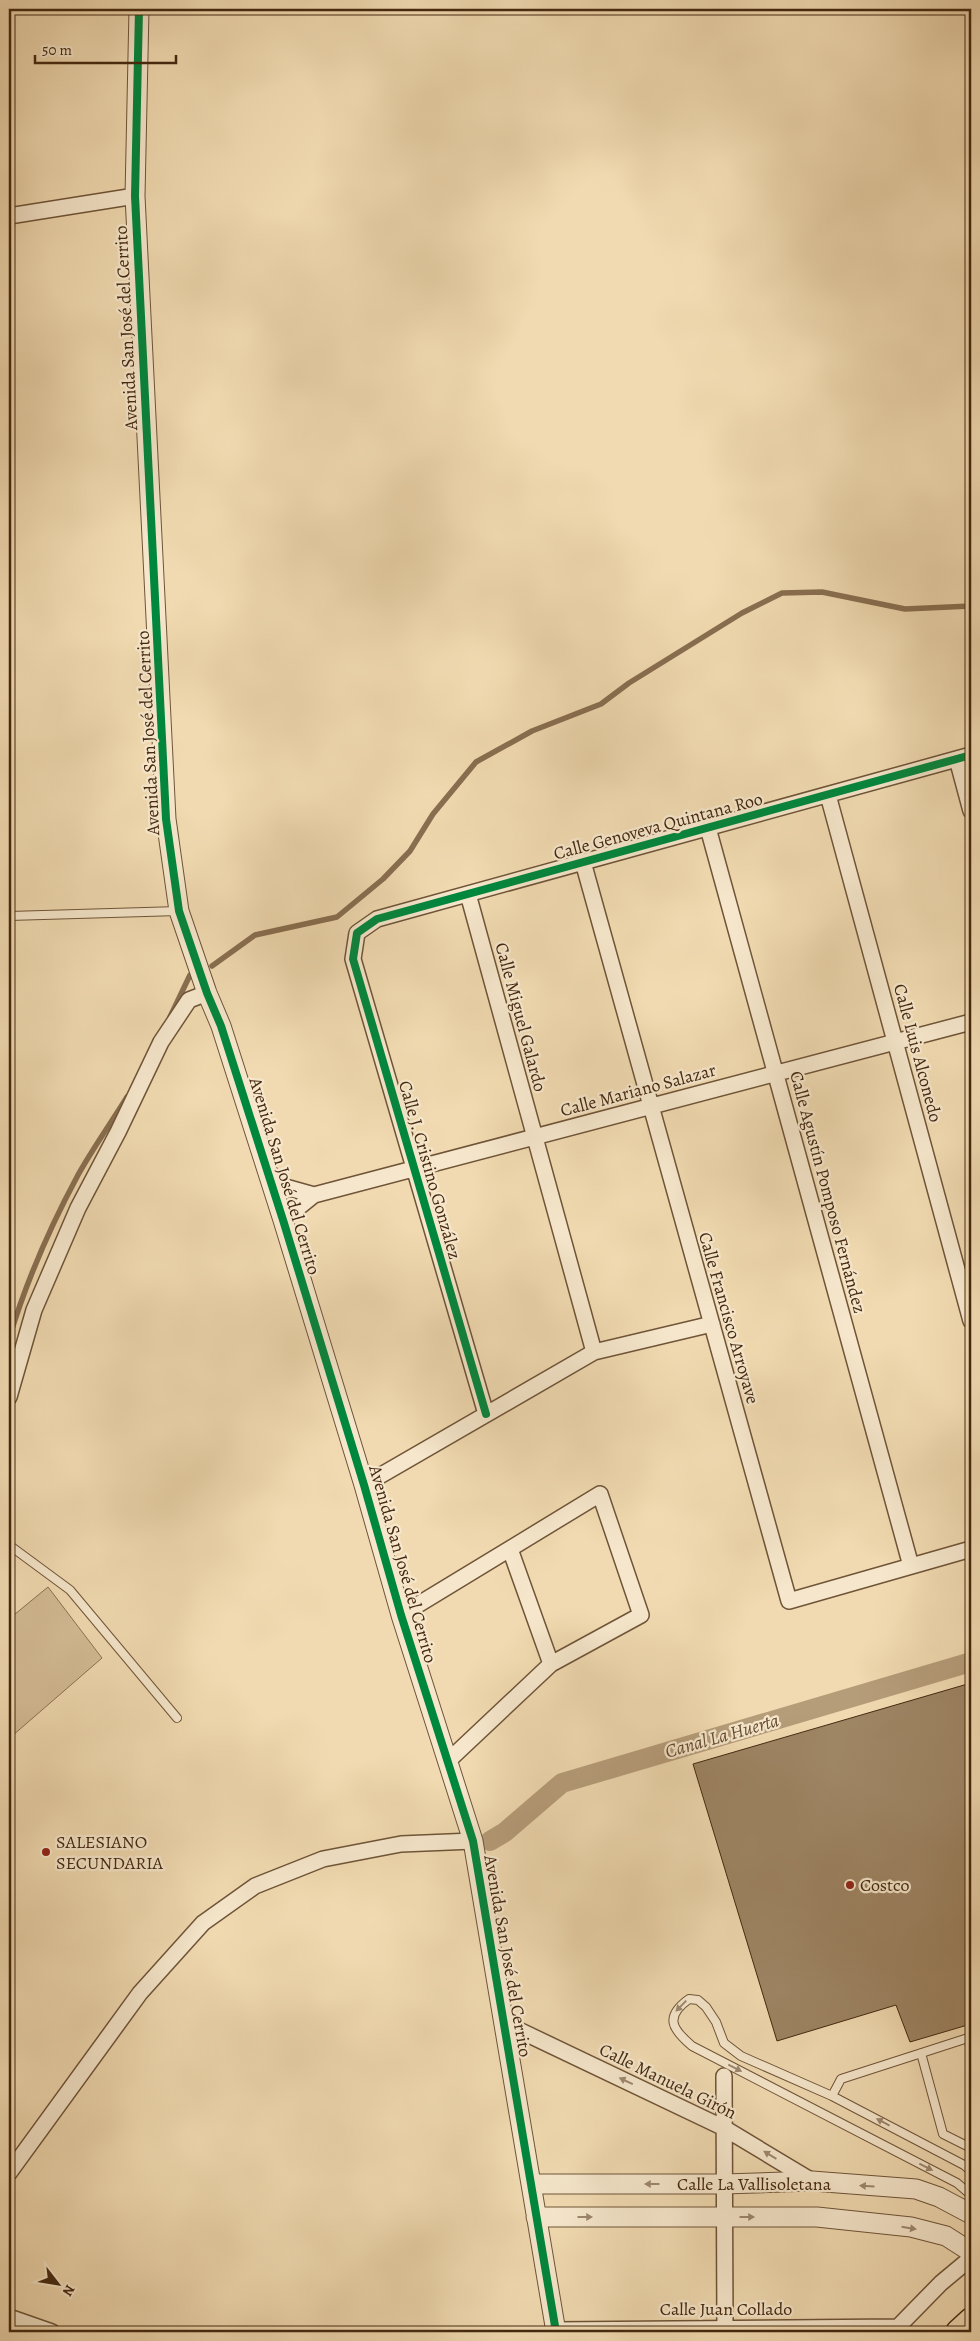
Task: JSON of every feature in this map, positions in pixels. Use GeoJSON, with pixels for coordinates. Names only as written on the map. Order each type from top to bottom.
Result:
{"type":"FeatureCollection","features":[{"type":"Feature","properties":{"kind":"highway"},"geometry":{"type":"LineString","coordinates":[[959,2332],[971,2322]]}},
{"type":"Feature","properties":{"kind":"street","name":"Avenida San José del Cerrito"},"geometry":{"type":"LineString","coordinates":[[139,9],[134,196],[166,819],[180,911],[207,993],[221,1026],[283,1220],[364,1485],[400,1615],[472,1841],[556,2331]]}},
{"type":"Feature","properties":{"kind":"street"},"geometry":{"type":"LineString","coordinates":[[9,216],[134,196]]}},
{"type":"Feature","properties":{"kind":"street","name":"Calle Genoveva Quintana Roo"},"geometry":{"type":"LineString","coordinates":[[357,933],[377,920],[971,755]]}},
{"type":"Feature","properties":{"kind":"street"},"geometry":{"type":"LineString","coordinates":[[956,759],[971,811]]}},
{"type":"Feature","properties":{"kind":"street","name":"Calle Luis Alconedo"},"geometry":{"type":"LineString","coordinates":[[828,795],[971,1321]]}},
{"type":"Feature","properties":{"kind":"street","name":"Calle Agustín Pomposo Fernández"},"geometry":{"type":"LineString","coordinates":[[708,828],[911,1566]]}},
{"type":"Feature","properties":{"kind":"street","name":"Calle Francisco Arroyave"},"geometry":{"type":"LineString","coordinates":[[583,862],[789,1601],[971,1549]]}},
{"type":"Feature","properties":{"kind":"street","name":"Calle Miguel Galardo"},"geometry":{"type":"LineString","coordinates":[[468,894],[594,1352]]}},
{"type":"Feature","properties":{"kind":"street","name":"Calle J. Cristino González"},"geometry":{"type":"LineString","coordinates":[[357,933],[353,959],[486,1414]]}},
{"type":"Feature","properties":{"kind":"street"},"geometry":{"type":"LineString","coordinates":[[9,1397],[34,1310],[78,1208],[118,1132],[161,1042],[189,1000],[207,993]]}},
{"type":"Feature","properties":{"kind":"street","name":"Calle Mariano Salazar"},"geometry":{"type":"LineString","coordinates":[[283,1220],[314,1195],[971,1022]]}},
{"type":"Feature","properties":{"kind":"street"},"geometry":{"type":"LineString","coordinates":[[271,1183],[314,1195]]}},
{"type":"Feature","properties":{"kind":"street"},"geometry":{"type":"LineString","coordinates":[[364,1485],[594,1352],[712,1324]]}},
{"type":"Feature","properties":{"kind":"street"},"geometry":{"type":"LineString","coordinates":[[400,1615],[600,1494],[641,1615],[551,1664],[448,1761]]}},
{"type":"Feature","properties":{"kind":"street"},"geometry":{"type":"LineString","coordinates":[[510,1548],[551,1664]]}},
{"type":"Feature","properties":{"kind":"street"},"geometry":{"type":"LineString","coordinates":[[9,2173],[140,1993],[203,1923],[255,1886],[333,1857],[401,1844],[472,1841]]}},
{"type":"Feature","properties":{"kind":"street","name":"Calle Manuela Girón"},"geometry":{"type":"LineString","coordinates":[[504,2023],[724,2128],[812,2180]]}},
{"type":"Feature","properties":{"kind":"street"},"geometry":{"type":"LineString","coordinates":[[724,2076],[726,2330]]}},
{"type":"Feature","properties":{"kind":"street","name":"Calle La Vallisoletana"},"geometry":{"type":"LineString","coordinates":[[531,2184],[724,2184],[812,2180],[916,2189],[939,2196],[971,2214]]}},
{"type":"Feature","properties":{"kind":"street","name":"Calle La Vallisoletana"},"geometry":{"type":"LineString","coordinates":[[536,2217],[817,2217],[911,2227],[946,2236],[971,2252]]}},
{"type":"Feature","properties":{"kind":"street"},"geometry":{"type":"LineString","coordinates":[[895,2330],[941,2283],[971,2258]]}},
{"type":"Feature","properties":{"kind":"street"},"geometry":{"type":"LineString","coordinates":[[9,2317],[52,2332]]}},
{"type":"Feature","properties":{"kind":"street","name":"Calle Juan Collado"},"geometry":{"type":"LineString","coordinates":[[556,2331],[895,2330]]}},
{"type":"Feature","properties":{"kind":"lane"},"geometry":{"type":"LineString","coordinates":[[9,916],[180,911]]}},
{"type":"Feature","properties":{"kind":"lane"},"geometry":{"type":"LineString","coordinates":[[9,1545],[70,1590],[177,1718]]}},
{"type":"Feature","properties":{"kind":"lane"},"geometry":{"type":"LineString","coordinates":[[971,2171],[964,2165],[832,2096],[741,2056],[724,2043],[716,2022],[706,2007],[698,2000],[689,1999],[675,2012],[673,2022],[677,2033],[692,2046],[957,2184],[971,2195]]}},
{"type":"Feature","properties":{"kind":"lane"},"geometry":{"type":"LineString","coordinates":[[832,2096],[840,2078],[971,2037]]}},
{"type":"Feature","properties":{"kind":"lane"},"geometry":{"type":"LineString","coordinates":[[921,2053],[944,2134],[971,2148]]}},
{"type":"Feature","properties":{"kind":"shaded area"},"geometry":{"type":"Polygon","coordinates":[[[48,1587],[102,1658],[12,1736],[9,1733],[9,1619],[48,1587]]]}},
{"type":"Feature","properties":{"kind":"building","name":"Costco"},"geometry":{"type":"Polygon","coordinates":[[[971,1683],[971,2024],[910,2042],[896,2005],[777,2041],[693,1764],[971,1683]]]}},
{"type":"Feature","properties":{"kind":"waterway"},"geometry":{"type":"LineString","coordinates":[[212,966],[255,935],[337,917],[383,879],[410,851],[433,814],[476,762],[532,731],[601,704],[629,683],[742,613],[782,593],[822,592],[905,609],[971,606]]}},
{"type":"Feature","properties":{"kind":"waterway"},"geometry":{"type":"LineString","coordinates":[[170,1017],[190,975]]}},
{"type":"Feature","properties":{"kind":"waterway"},"geometry":{"type":"LineString","coordinates":[[9,1339],[39,1255],[58,1215],[84,1165],[127,1097]]}},
{"type":"Feature","properties":{"kind":"waterway","name":"Canal La Huerta"},"geometry":{"type":"LineString","coordinates":[[490,1841],[505,1832],[562,1783],[971,1662]]}},
{"type":"Feature","properties":{"kind":"cycle path"},"geometry":{"type":"LineString","coordinates":[[139,9],[135,196],[166,819],[179,911],[207,993],[221,1026],[283,1220],[364,1485],[401,1615],[473,1841],[556,2332]]}},
{"type":"Feature","properties":{"kind":"cycle path"},"geometry":{"type":"LineString","coordinates":[[486,1414],[353,959],[357,933],[377,919],[971,755]]}},
{"type":"Feature","properties":{"kind":"place","name":"SALESIANO SECUNDARIA"},"geometry":{"type":"Point","coordinates":[46,1852]}},
{"type":"Feature","properties":{"kind":"place","name":"Costco"},"geometry":{"type":"Point","coordinates":[850,1885]}}]}
